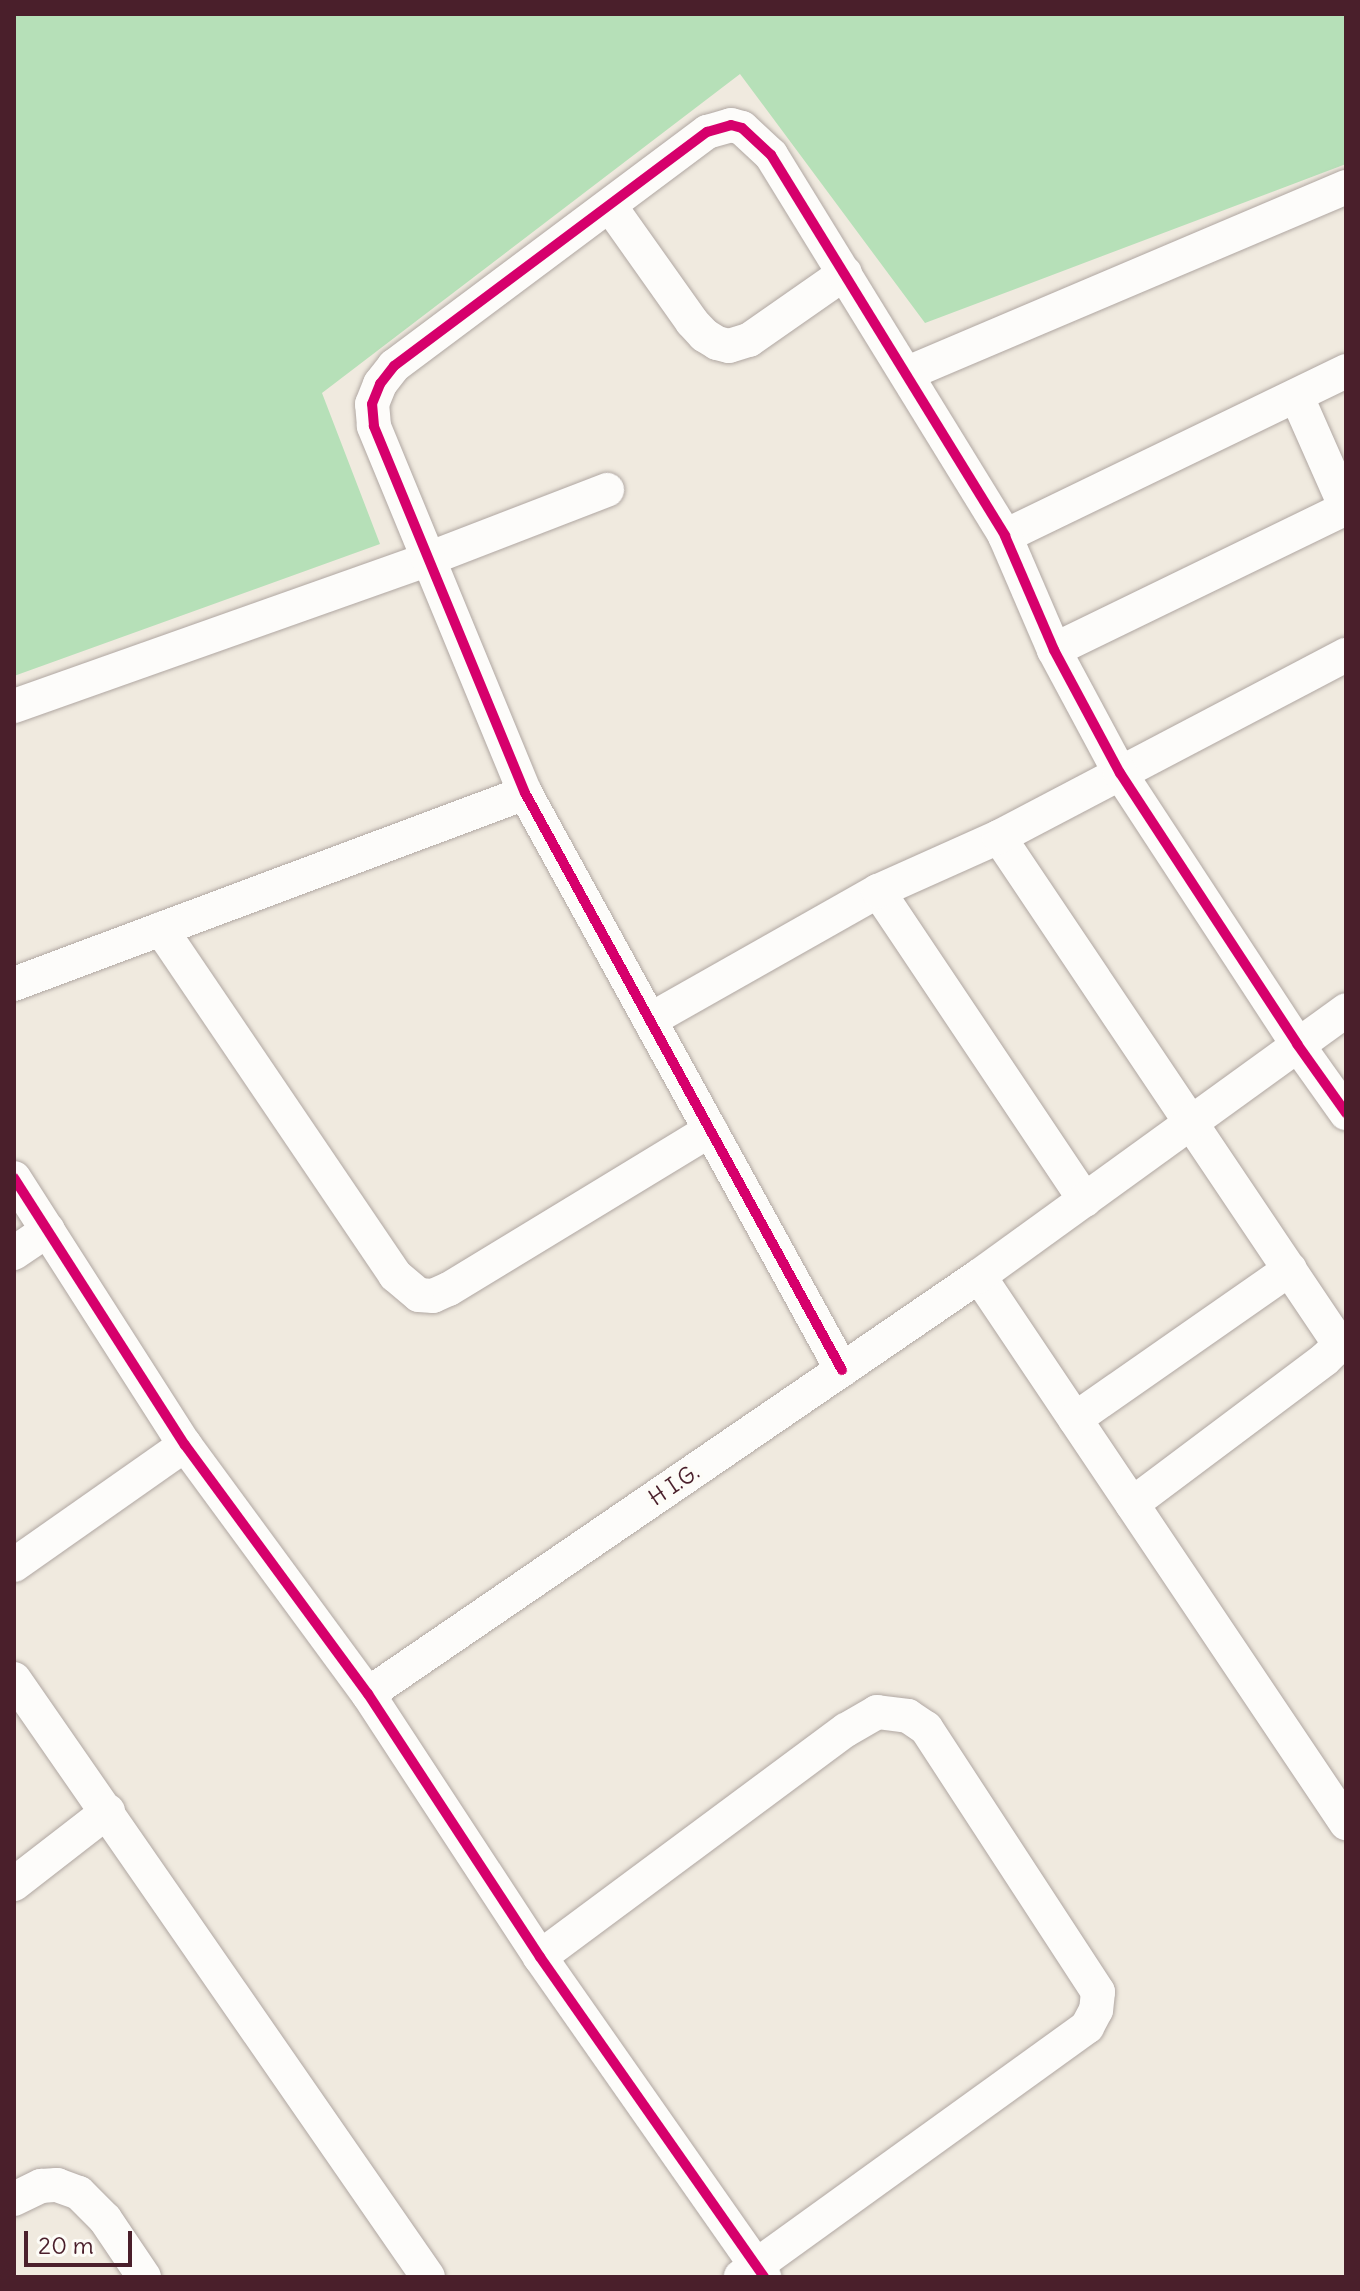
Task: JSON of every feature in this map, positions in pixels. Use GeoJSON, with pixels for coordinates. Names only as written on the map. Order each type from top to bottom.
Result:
{"type":"FeatureCollection","features":[{"type":"Feature","properties":{"kind":"street"},"geometry":{"type":"LineString","coordinates":[[842,1370],[525,793],[374,426],[372,404],[380,384],[394,366],[707,132],[731,125],[753,136],[771,155],[908,373],[1005,536],[1054,650],[1120,773],[1297,1044],[1346,1113]]}},
{"type":"Feature","properties":{"kind":"street"},"geometry":{"type":"LineString","coordinates":[[908,373],[1346,187]]}},
{"type":"Feature","properties":{"kind":"street"},"geometry":{"type":"LineString","coordinates":[[610,206],[692,322],[717,343],[729,346],[749,340],[845,273]]}},
{"type":"Feature","properties":{"kind":"street"},"geometry":{"type":"LineString","coordinates":[[1005,536],[1346,371]]}},
{"type":"Feature","properties":{"kind":"street"},"geometry":{"type":"LineString","coordinates":[[1054,650],[1346,508],[1297,397]]}},
{"type":"Feature","properties":{"kind":"street"},"geometry":{"type":"LineString","coordinates":[[14,706],[428,559],[607,490]]}},
{"type":"Feature","properties":{"kind":"street"},"geometry":{"type":"LineString","coordinates":[[650,1020],[878,891],[999,837],[1120,773],[1342,664]]}},
{"type":"Feature","properties":{"kind":"street"},"geometry":{"type":"LineString","coordinates":[[14,984],[525,793]]}},
{"type":"Feature","properties":{"kind":"street"},"geometry":{"type":"LineString","coordinates":[[999,837],[1290,1269],[1343,1342],[1132,1504]]}},
{"type":"Feature","properties":{"kind":"street"},"geometry":{"type":"LineString","coordinates":[[878,891],[1085,1200]]}},
{"type":"Feature","properties":{"kind":"street"},"geometry":{"type":"LineString","coordinates":[[161,929],[395,1275],[419,1295],[433,1296],[449,1289],[710,1130]]}},
{"type":"Feature","properties":{"kind":"street","name":"H I.G."},"geometry":{"type":"LineString","coordinates":[[368,1694],[979,1276],[1193,1124],[1346,1010]]}},
{"type":"Feature","properties":{"kind":"street"},"geometry":{"type":"LineString","coordinates":[[14,1178],[185,1445],[368,1694],[540,1957],[754,2274],[1087,2027],[1096,2010],[1098,1992],[926,1728],[908,1716],[877,1712],[846,1730],[540,1957]]}},
{"type":"Feature","properties":{"kind":"street"},"geometry":{"type":"LineString","coordinates":[[14,1253],[48,1230]]}},
{"type":"Feature","properties":{"kind":"street"},"geometry":{"type":"LineString","coordinates":[[1075,1419],[1290,1269]]}},
{"type":"Feature","properties":{"kind":"street"},"geometry":{"type":"LineString","coordinates":[[979,1276],[1346,1823]]}},
{"type":"Feature","properties":{"kind":"street"},"geometry":{"type":"LineString","coordinates":[[14,1565],[185,1445]]}},
{"type":"Feature","properties":{"kind":"street"},"geometry":{"type":"LineString","coordinates":[[14,1679],[428,2277]]}},
{"type":"Feature","properties":{"kind":"street"},"geometry":{"type":"LineString","coordinates":[[14,1884],[108,1811]]}},
{"type":"Feature","properties":{"kind":"street"},"geometry":{"type":"LineString","coordinates":[[14,2199],[41,2186],[57,2185],[79,2193],[105,2219],[144,2277]]}},
{"type":"Feature","properties":{"kind":"green space"},"geometry":{"type":"Polygon","coordinates":[[[14,14],[1346,14],[1346,164],[925,323],[740,74],[322,393],[380,544],[14,676],[14,14]]]}},
{"type":"Feature","properties":{"kind":"cycle path"},"geometry":{"type":"LineString","coordinates":[[842,1370],[525,793],[374,426],[372,404],[380,384],[394,366],[707,132],[731,125],[742,128],[771,155],[1005,536],[1054,650],[1120,773],[1297,1044],[1346,1113]]}},
{"type":"Feature","properties":{"kind":"cycle path"},"geometry":{"type":"LineString","coordinates":[[14,1178],[185,1445],[368,1694],[540,1957],[764,2277]]}}]}
